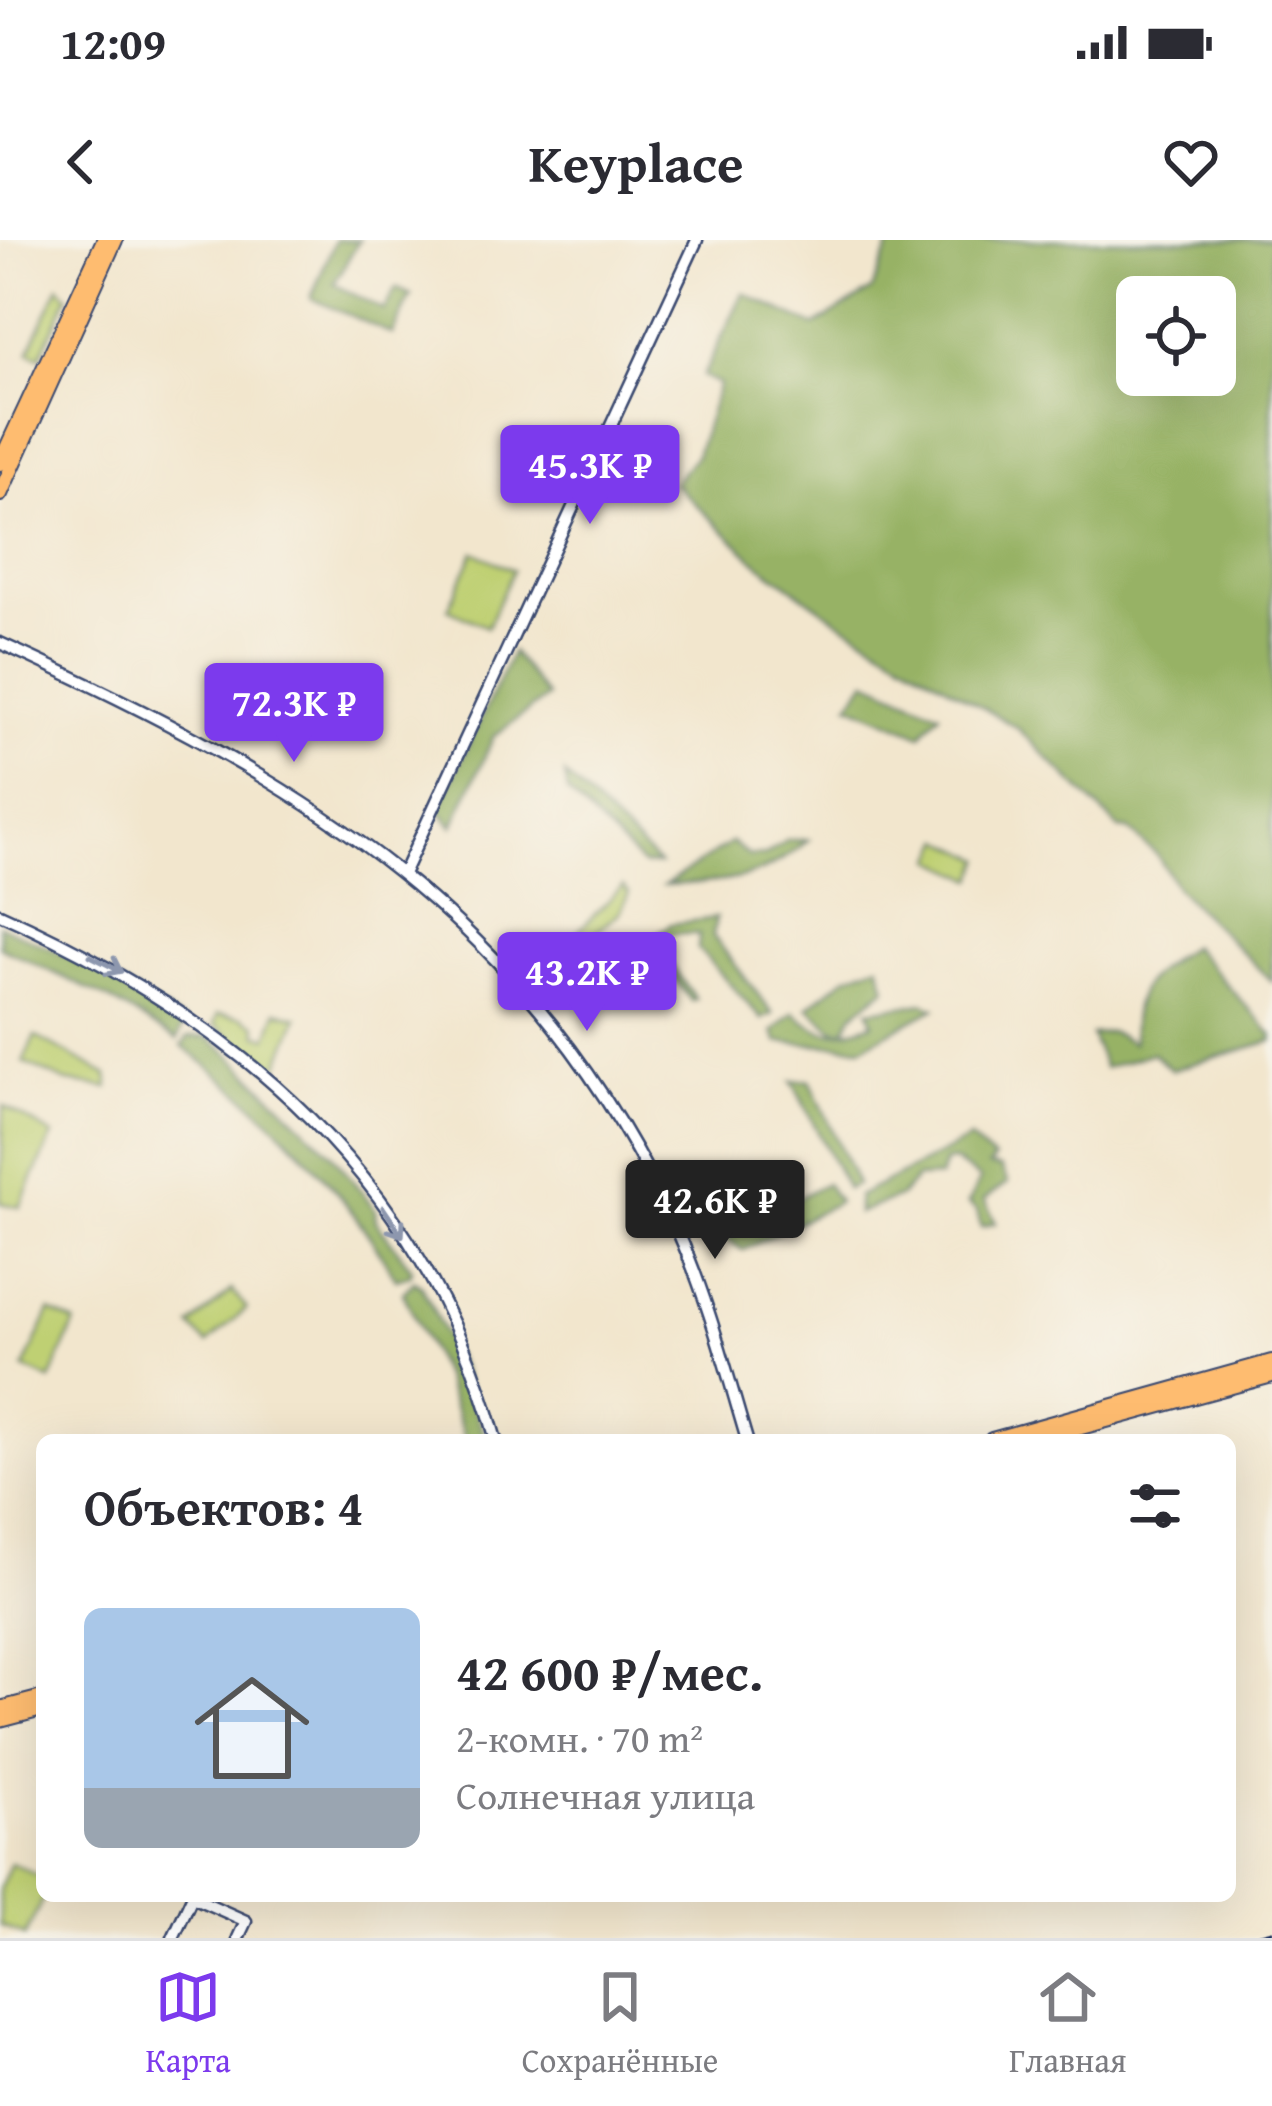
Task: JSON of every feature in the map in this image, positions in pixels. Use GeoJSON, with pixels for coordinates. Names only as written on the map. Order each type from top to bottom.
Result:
{"type":"FeatureCollection","features":[{"type":"Feature","properties":{"kind":"main road"},"geometry":{"type":"LineString","coordinates":[[0,493],[60,335],[104,240]]}},
{"type":"Feature","properties":{"kind":"main road"},"geometry":{"type":"LineString","coordinates":[[0,493],[6,468],[0,464],[62,355],[116,240]]}},
{"type":"Feature","properties":{"kind":"main road"},"geometry":{"type":"LineString","coordinates":[[60,335],[54,356],[62,355]]}},
{"type":"Feature","properties":{"kind":"main road"},"geometry":{"type":"LineString","coordinates":[[1049,1434],[1272,1363]]}},
{"type":"Feature","properties":{"kind":"main road"},"geometry":{"type":"LineString","coordinates":[[1020,1434],[1272,1375]]}},
{"type":"Feature","properties":{"kind":"main road"},"geometry":{"type":"LineString","coordinates":[[0,1709],[36,1700]]}},
{"type":"Feature","properties":{"kind":"main road"},"geometry":{"type":"LineString","coordinates":[[0,1720],[36,1710]]}},
{"type":"Feature","properties":{"kind":"street"},"geometry":{"type":"LineString","coordinates":[[403,874],[697,240]]}},
{"type":"Feature","properties":{"kind":"street"},"geometry":{"type":"LineString","coordinates":[[0,644],[246,763],[403,874],[520,985],[614,1112],[679,1236],[744,1434]]}},
{"type":"Feature","properties":{"kind":"street"},"geometry":{"type":"LineString","coordinates":[[0,914],[163,996],[249,1060],[310,1119],[381,1204],[427,1276],[468,1362],[494,1434]]}},
{"type":"Feature","properties":{"kind":"street"},"geometry":{"type":"LineString","coordinates":[[173,1938],[190,1902]]}},
{"type":"Feature","properties":{"kind":"street"},"geometry":{"type":"LineString","coordinates":[[203,1902],[246,1922],[238,1938]]}},
{"type":"Feature","properties":{"kind":"green space"},"geometry":{"type":"Polygon","coordinates":[[[335,240],[359,240],[334,284],[384,310],[396,288],[411,295],[392,334],[311,298],[335,240]]]}},
{"type":"Feature","properties":{"kind":"green space"},"geometry":{"type":"Polygon","coordinates":[[[892,240],[1272,240],[1272,982],[1177,888],[1157,855],[1129,830],[1120,829],[1017,728],[842,623],[760,565],[673,483],[696,455],[719,384],[703,376],[743,293],[814,326],[872,290],[892,240]]]}},
{"type":"Feature","properties":{"kind":"green space"},"geometry":{"type":"Polygon","coordinates":[[[59,286],[68,296],[40,357],[29,352],[59,286]]]}},
{"type":"Feature","properties":{"kind":"green space"},"geometry":{"type":"Polygon","coordinates":[[[474,552],[513,570],[487,627],[448,609],[474,552]]]}},
{"type":"Feature","properties":{"kind":"green space"},"geometry":{"type":"Polygon","coordinates":[[[512,652],[547,697],[494,736],[453,826],[438,810],[512,652]]]}},
{"type":"Feature","properties":{"kind":"green space"},"geometry":{"type":"Polygon","coordinates":[[[867,680],[940,713],[921,735],[849,704],[867,680]]]}},
{"type":"Feature","properties":{"kind":"green space"},"geometry":{"type":"Polygon","coordinates":[[[565,775],[659,864],[643,865],[568,793],[565,775]]]}},
{"type":"Feature","properties":{"kind":"green space"},"geometry":{"type":"Polygon","coordinates":[[[788,840],[808,840],[758,873],[725,881],[665,885],[732,842],[749,856],[766,855],[788,840]]]}},
{"type":"Feature","properties":{"kind":"green space"},"geometry":{"type":"Polygon","coordinates":[[[943,840],[983,859],[974,879],[934,860],[943,840]]]}},
{"type":"Feature","properties":{"kind":"green space"},"geometry":{"type":"Polygon","coordinates":[[[623,886],[629,893],[620,912],[577,948],[571,938],[623,886]]]}},
{"type":"Feature","properties":{"kind":"green space"},"geometry":{"type":"Polygon","coordinates":[[[716,918],[713,936],[773,1014],[762,1019],[698,949],[699,934],[670,934],[656,944],[696,999],[691,1001],[647,941],[671,924],[716,918]]]}},
{"type":"Feature","properties":{"kind":"green space"},"geometry":{"type":"Polygon","coordinates":[[[0,925],[112,977],[185,1022],[177,1040],[109,999],[0,947],[0,925]]]}},
{"type":"Feature","properties":{"kind":"green space"},"geometry":{"type":"Polygon","coordinates":[[[1191,946],[1272,1034],[1272,1041],[1171,1070],[1153,1053],[1104,1068],[1091,1035],[1111,1032],[1133,1043],[1135,1008],[1144,985],[1191,946]]]}},
{"type":"Feature","properties":{"kind":"green space"},"geometry":{"type":"Polygon","coordinates":[[[879,964],[886,988],[853,1014],[844,1031],[833,1029],[808,1007],[847,976],[879,964]]]}},
{"type":"Feature","properties":{"kind":"green space"},"geometry":{"type":"Polygon","coordinates":[[[924,1003],[935,1008],[862,1047],[778,1042],[773,1032],[794,1012],[813,1027],[840,1032],[873,1023],[869,1010],[924,1003]]]}},
{"type":"Feature","properties":{"kind":"green space"},"geometry":{"type":"Polygon","coordinates":[[[277,1011],[298,1017],[275,1074],[214,1024],[218,1014],[242,1017],[256,1025],[258,1035],[268,1037],[277,1011]]]}},
{"type":"Feature","properties":{"kind":"green space"},"geometry":{"type":"Polygon","coordinates":[[[35,1036],[107,1075],[109,1088],[67,1082],[23,1062],[35,1036]]]}},
{"type":"Feature","properties":{"kind":"green space"},"geometry":{"type":"Polygon","coordinates":[[[188,1037],[207,1037],[225,1050],[332,1154],[375,1209],[376,1221],[412,1269],[410,1275],[396,1279],[327,1181],[245,1097],[182,1046],[188,1037]]]}},
{"type":"Feature","properties":{"kind":"green space"},"geometry":{"type":"Polygon","coordinates":[[[810,1080],[857,1184],[847,1189],[792,1081],[810,1080]]]}},
{"type":"Feature","properties":{"kind":"green space"},"geometry":{"type":"Polygon","coordinates":[[[4,1106],[53,1135],[20,1207],[0,1203],[4,1106]]]}},
{"type":"Feature","properties":{"kind":"green space"},"geometry":{"type":"Polygon","coordinates":[[[970,1139],[994,1159],[989,1166],[1001,1168],[1008,1183],[984,1200],[996,1223],[981,1227],[977,1211],[968,1204],[980,1179],[954,1161],[945,1162],[940,1177],[917,1178],[901,1196],[858,1213],[858,1196],[970,1139]]]}},
{"type":"Feature","properties":{"kind":"green space"},"geometry":{"type":"Polygon","coordinates":[[[826,1183],[838,1202],[743,1250],[723,1237],[826,1183]]]}},
{"type":"Feature","properties":{"kind":"green space"},"geometry":{"type":"Polygon","coordinates":[[[414,1281],[422,1286],[460,1366],[484,1434],[463,1434],[443,1375],[403,1293],[414,1281]]]}},
{"type":"Feature","properties":{"kind":"green space"},"geometry":{"type":"Polygon","coordinates":[[[232,1290],[247,1308],[207,1344],[191,1326],[232,1290]]]}},
{"type":"Feature","properties":{"kind":"green space"},"geometry":{"type":"Polygon","coordinates":[[[50,1311],[75,1323],[50,1380],[24,1368],[50,1311]]]}},
{"type":"Feature","properties":{"kind":"green space"},"geometry":{"type":"Polygon","coordinates":[[[11,1863],[36,1875],[36,1902],[41,1902],[25,1936],[0,1925],[0,1888],[11,1863]]]}},
{"type":"Feature","properties":{"kind":"railway"},"geometry":{"type":"LineString","coordinates":[[1245,1938],[1272,1931]]}}]}
